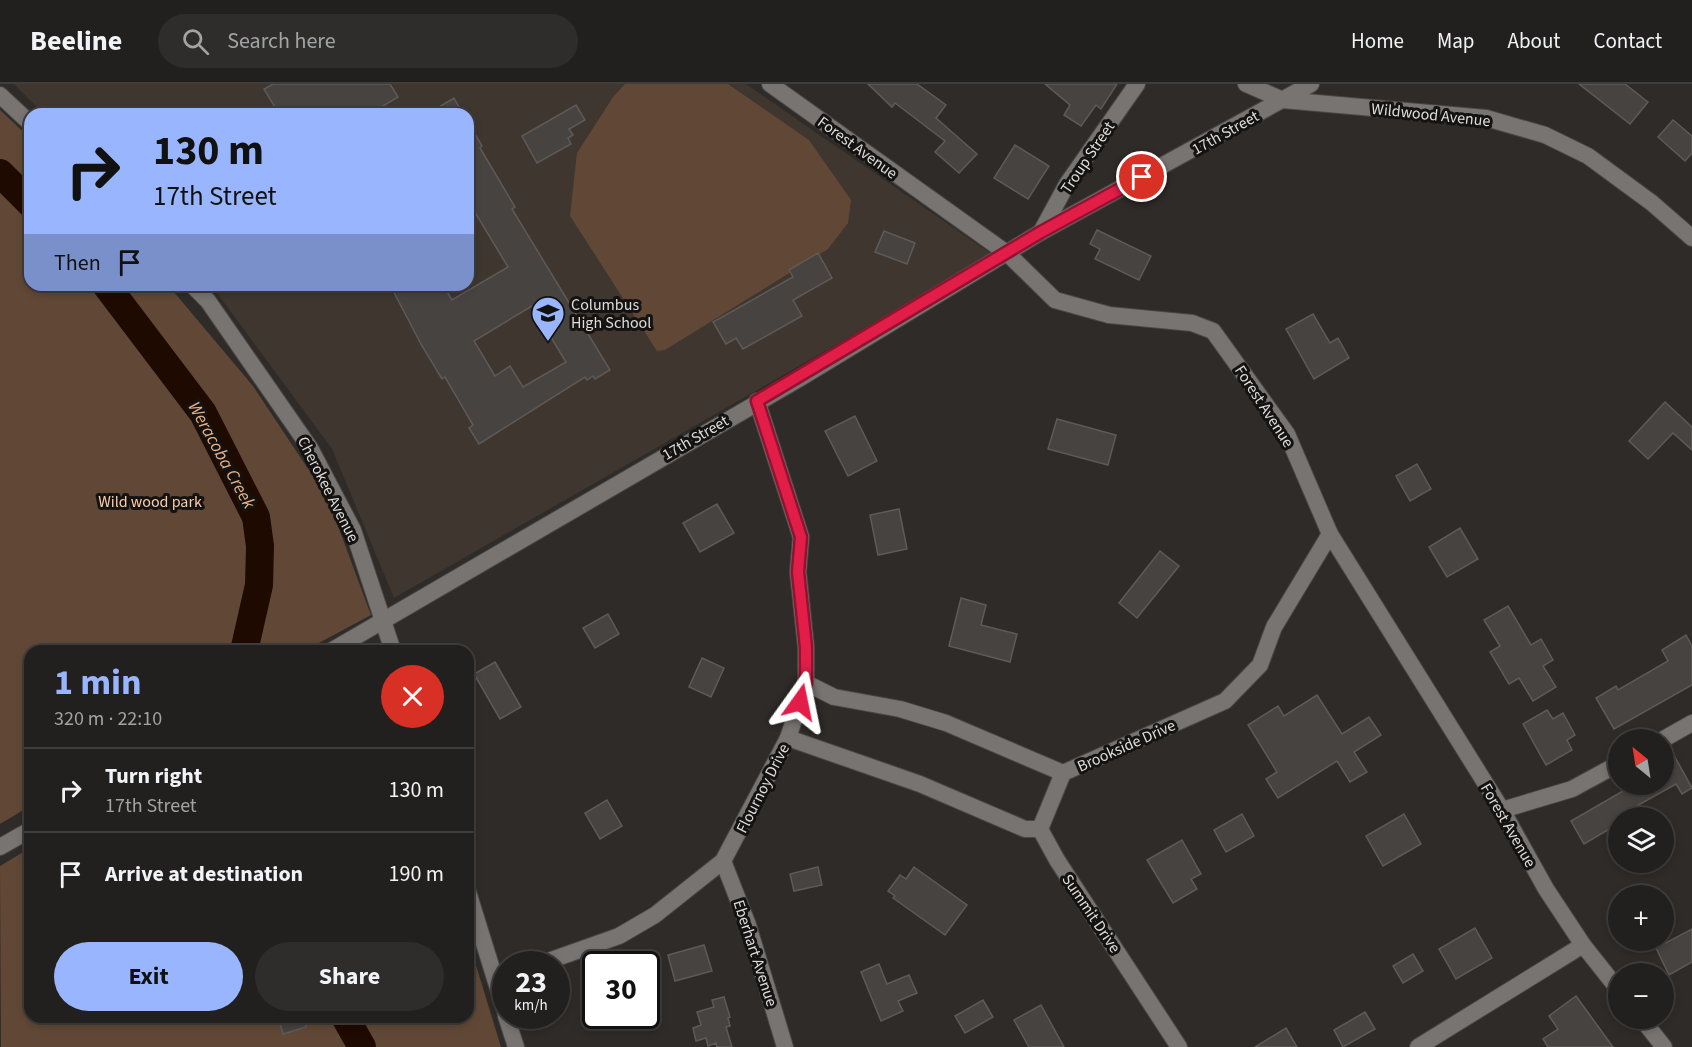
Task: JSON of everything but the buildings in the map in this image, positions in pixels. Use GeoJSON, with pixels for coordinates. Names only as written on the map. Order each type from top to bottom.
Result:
{"type":"FeatureCollection","features":[{"type":"Feature","properties":{"kind":"street","name":"Forest Avenue"},"geometry":{"type":"LineString","coordinates":[[770,84],[1008,254],[1055,300],[1109,315],[1192,323],[1214,331],[1287,434],[1330,534],[1502,810],[1546,889],[1583,945],[1608,976]]}},
{"type":"Feature","properties":{"kind":"street","name":"Troup Street"},"geometry":{"type":"LineString","coordinates":[[1041,232],[1067,184],[1137,84]]}},
{"type":"Feature","properties":{"kind":"street","name":"Wildwood Avenue"},"geometry":{"type":"LineString","coordinates":[[1246,84],[1283,100],[1486,118],[1545,135],[1588,156],[1652,203],[1692,238]]}},
{"type":"Feature","properties":{"kind":"street","name":"17th Street"},"geometry":{"type":"LineString","coordinates":[[341,645],[1008,254],[1041,232],[1311,84]]}},
{"type":"Feature","properties":{"kind":"street"},"geometry":{"type":"LineString","coordinates":[[0,95],[24,117]]}},
{"type":"Feature","properties":{"kind":"street","name":"Cherokee Avenue"},"geometry":{"type":"LineString","coordinates":[[198,291],[208,301],[310,448],[352,530],[391,645]]}},
{"type":"Feature","properties":{"kind":"street","name":"Flournoy Drive"},"geometry":{"type":"LineString","coordinates":[[570,953],[619,936],[655,915],[723,861],[788,738],[806,683],[806,647],[798,572],[801,537],[757,401]]}},
{"type":"Feature","properties":{"kind":"street","name":"Brookside Drive"},"geometry":{"type":"LineString","coordinates":[[806,683],[834,697],[900,709],[946,723],[1063,773],[1225,701],[1260,665],[1274,627],[1330,534]]}},
{"type":"Feature","properties":{"kind":"street"},"geometry":{"type":"LineString","coordinates":[[1674,733],[1692,723]]}},
{"type":"Feature","properties":{"kind":"street"},"geometry":{"type":"LineString","coordinates":[[788,738],[920,783],[1025,828],[1040,829],[1063,773]]}},
{"type":"Feature","properties":{"kind":"street"},"geometry":{"type":"LineString","coordinates":[[1502,810],[1572,789],[1608,769]]}},
{"type":"Feature","properties":{"kind":"street","name":"Summit Drive"},"geometry":{"type":"LineString","coordinates":[[1040,829],[1057,860],[1179,1047]]}},
{"type":"Feature","properties":{"kind":"street"},"geometry":{"type":"LineString","coordinates":[[0,848],[24,834]]}},
{"type":"Feature","properties":{"kind":"street","name":"Eberhart Avenue"},"geometry":{"type":"LineString","coordinates":[[723,861],[748,925],[785,1047]]}},
{"type":"Feature","properties":{"kind":"street"},"geometry":{"type":"LineString","coordinates":[[474,908],[492,955]]}},
{"type":"Feature","properties":{"kind":"street"},"geometry":{"type":"LineString","coordinates":[[1418,1047],[1583,945]]}},
{"type":"Feature","properties":{"kind":"street"},"geometry":{"type":"LineString","coordinates":[[510,1029],[516,1047]]}},
{"type":"Feature","properties":{"kind":"street"},"geometry":{"type":"LineString","coordinates":[[1650,1029],[1664,1047]]}},
{"type":"Feature","properties":{"kind":"shaded area","name":"Columbus High School"},"geometry":{"type":"Polygon","coordinates":[[[14,84],[746,84],[993,255],[394,598],[332,449],[215,291],[474,291],[474,108],[38,108],[14,84]]]}},
{"type":"Feature","properties":{"kind":"green space"},"geometry":{"type":"Polygon","coordinates":[[[625,84],[728,84],[809,140],[851,200],[848,223],[828,249],[665,350],[657,351],[570,216],[577,153],[613,97],[625,84]]]}},
{"type":"Feature","properties":{"kind":"green space","name":"Wild wood park"},"geometry":{"type":"Polygon","coordinates":[[[0,110],[24,132],[24,291],[173,291],[253,386],[328,499],[371,615],[315,645],[24,645],[24,810],[0,824],[0,110]]]}},
{"type":"Feature","properties":{"kind":"green space"},"geometry":{"type":"Polygon","coordinates":[[[24,852],[24,1023],[474,1023],[474,959],[492,1018],[492,1029],[496,1029],[501,1047],[1,1047],[0,866],[24,852]]]}},
{"type":"Feature","properties":{"kind":"waterway","name":"Weracoba Creek"},"geometry":{"type":"LineString","coordinates":[[0,173],[24,197]]}},
{"type":"Feature","properties":{"kind":"waterway","name":"Weracoba Creek"},"geometry":{"type":"LineString","coordinates":[[111,291],[203,413],[256,517],[260,546],[259,585],[245,645]]}},
{"type":"Feature","properties":{"kind":"waterway","name":"Weracoba Creek"},"geometry":{"type":"LineString","coordinates":[[348,1023],[362,1047]]}},
{"type":"Feature","properties":{"kind":"place","name":"Columbus High School"},"geometry":{"type":"Point","coordinates":[548,342]}},
{"type":"Feature","properties":{"kind":"route"},"geometry":{"type":"LineString","coordinates":[[800,702],[806,683],[806,647],[798,572],[801,537],[757,401],[802,377],[1041,232],[1142,177]]}}]}
